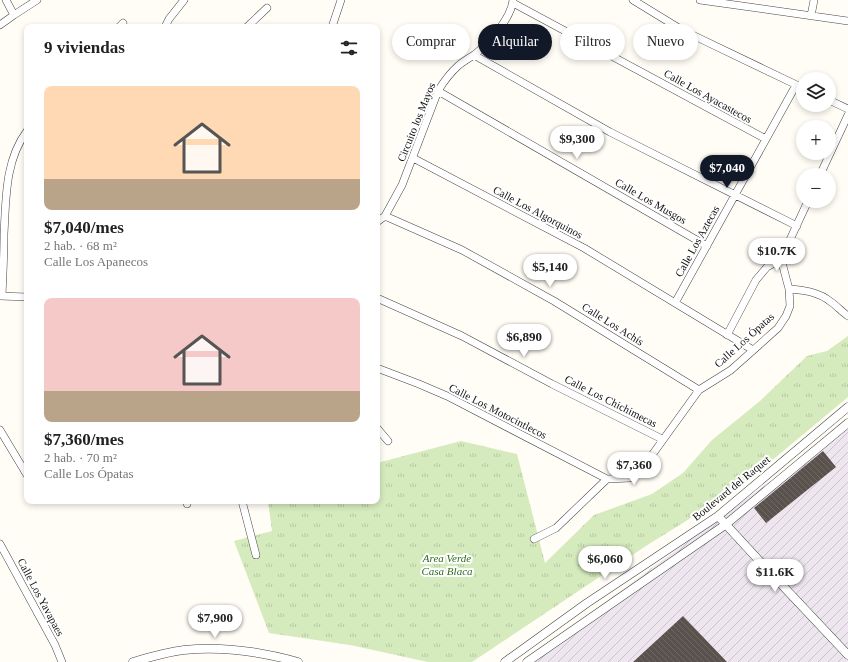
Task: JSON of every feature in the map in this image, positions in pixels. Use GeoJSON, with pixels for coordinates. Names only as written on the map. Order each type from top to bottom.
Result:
{"type":"FeatureCollection","features":[{"type":"Feature","properties":{"kind":"street"},"geometry":{"type":"LineString","coordinates":[[6,0],[14,15]]}},
{"type":"Feature","properties":{"kind":"street"},"geometry":{"type":"LineString","coordinates":[[0,25],[37,0]]}},
{"type":"Feature","properties":{"kind":"street"},"geometry":{"type":"LineString","coordinates":[[166,24],[184,0]]}},
{"type":"Feature","properties":{"kind":"street"},"geometry":{"type":"LineString","coordinates":[[333,24],[341,0]]}},
{"type":"Feature","properties":{"kind":"street"},"geometry":{"type":"LineString","coordinates":[[633,0],[682,30],[796,85]]}},
{"type":"Feature","properties":{"kind":"street"},"geometry":{"type":"LineString","coordinates":[[700,0],[848,21]]}},
{"type":"Feature","properties":{"kind":"street"},"geometry":{"type":"LineString","coordinates":[[811,16],[814,0]]}},
{"type":"Feature","properties":{"kind":"street","name":"Circuito los Mayos"},"geometry":{"type":"LineString","coordinates":[[380,220],[385,216],[402,185],[438,91],[446,78],[460,64],[474,55],[498,31],[506,18],[513,1]]}},
{"type":"Feature","properties":{"kind":"street","name":"Calle Los Ayacastecos"},"geometry":{"type":"LineString","coordinates":[[513,1],[766,139]]}},
{"type":"Feature","properties":{"kind":"street"},"geometry":{"type":"LineString","coordinates":[[250,24],[267,8]]}},
{"type":"Feature","properties":{"kind":"street"},"geometry":{"type":"LineString","coordinates":[[474,55],[610,132],[797,226]]}},
{"type":"Feature","properties":{"kind":"street","name":"Calle Los Aztecas"},"geometry":{"type":"LineString","coordinates":[[675,303],[796,85]]}},
{"type":"Feature","properties":{"kind":"street","name":"Calle Los Musgos"},"geometry":{"type":"LineString","coordinates":[[438,91],[707,246]]}},
{"type":"Feature","properties":{"kind":"street"},"geometry":{"type":"LineString","coordinates":[[836,103],[848,109]]}},
{"type":"Feature","properties":{"kind":"street"},"geometry":{"type":"LineString","coordinates":[[823,168],[848,115]]}},
{"type":"Feature","properties":{"kind":"street"},"geometry":{"type":"LineString","coordinates":[[24,135],[13,155],[7,182],[1,295],[24,297]]}},
{"type":"Feature","properties":{"kind":"street","name":"Calle Los Algorquinos"},"geometry":{"type":"LineString","coordinates":[[412,158],[584,248],[753,350]]}},
{"type":"Feature","properties":{"kind":"street"},"geometry":{"type":"LineString","coordinates":[[781,259],[805,208]]}},
{"type":"Feature","properties":{"kind":"street","name":"Calle Los Achís"},"geometry":{"type":"LineString","coordinates":[[385,216],[462,250],[554,301],[698,390]]}},
{"type":"Feature","properties":{"kind":"street","name":"Calle Los Ópatas"},"geometry":{"type":"LineString","coordinates":[[606,479],[630,478],[639,473],[698,390],[731,370],[778,328],[786,316],[790,306],[789,290],[781,259],[767,267],[756,280],[727,335]]}},
{"type":"Feature","properties":{"kind":"street"},"geometry":{"type":"LineString","coordinates":[[789,290],[812,292],[822,296],[831,301],[848,316]]}},
{"type":"Feature","properties":{"kind":"street","name":"Calle Los Chichimecas"},"geometry":{"type":"LineString","coordinates":[[380,299],[462,336],[552,384],[662,439]]}},
{"type":"Feature","properties":{"kind":"street","name":"Calle Los Motocintlecos"},"geometry":{"type":"LineString","coordinates":[[380,369],[447,396],[606,479]]}},
{"type":"Feature","properties":{"kind":"street","name":"Boulevard del Raquet"},"geometry":{"type":"LineString","coordinates":[[505,662],[587,604],[718,516],[848,407]]}},
{"type":"Feature","properties":{"kind":"street"},"geometry":{"type":"LineString","coordinates":[[527,662],[725,525],[848,422]]}},
{"type":"Feature","properties":{"kind":"street"},"geometry":{"type":"LineString","coordinates":[[0,430],[24,470]]}},
{"type":"Feature","properties":{"kind":"street"},"geometry":{"type":"LineString","coordinates":[[380,432],[388,441]]}},
{"type":"Feature","properties":{"kind":"street"},"geometry":{"type":"LineString","coordinates":[[534,539],[556,528],[606,479]]}},
{"type":"Feature","properties":{"kind":"street"},"geometry":{"type":"LineString","coordinates":[[243,504],[256,555]]}},
{"type":"Feature","properties":{"kind":"street"},"geometry":{"type":"LineString","coordinates":[[718,516],[848,655]]}},
{"type":"Feature","properties":{"kind":"street","name":"Calle Los Yavapaes"},"geometry":{"type":"LineString","coordinates":[[0,544],[55,645],[62,662]]}},
{"type":"Feature","properties":{"kind":"street"},"geometry":{"type":"LineString","coordinates":[[587,604],[595,614]]}},
{"type":"Feature","properties":{"kind":"street"},"geometry":{"type":"LineString","coordinates":[[133,662],[184,650],[210,649],[282,657],[298,662]]}},
{"type":"Feature","properties":{"kind":"shaded area"},"geometry":{"type":"Polygon","coordinates":[[[848,424],[848,662],[524,662],[848,424]]]}},
{"type":"Feature","properties":{"kind":"green space","name":"Area Verde Casa Blaca"},"geometry":{"type":"Polygon","coordinates":[[[848,336],[848,397],[739,488],[649,544],[472,662],[428,662],[350,645],[269,633],[234,541],[272,531],[268,504],[380,504],[380,462],[461,441],[517,454],[545,563],[594,515],[652,494],[683,473],[712,440],[760,401],[807,356],[827,351],[848,336]]]}},
{"type":"Feature","properties":{"kind":"building"},"geometry":{"type":"Polygon","coordinates":[[[823,451],[836,467],[766,523],[754,508],[823,451]]]}},
{"type":"Feature","properties":{"kind":"building"},"geometry":{"type":"Polygon","coordinates":[[[683,616],[727,662],[633,662],[683,616]]]}}]}
